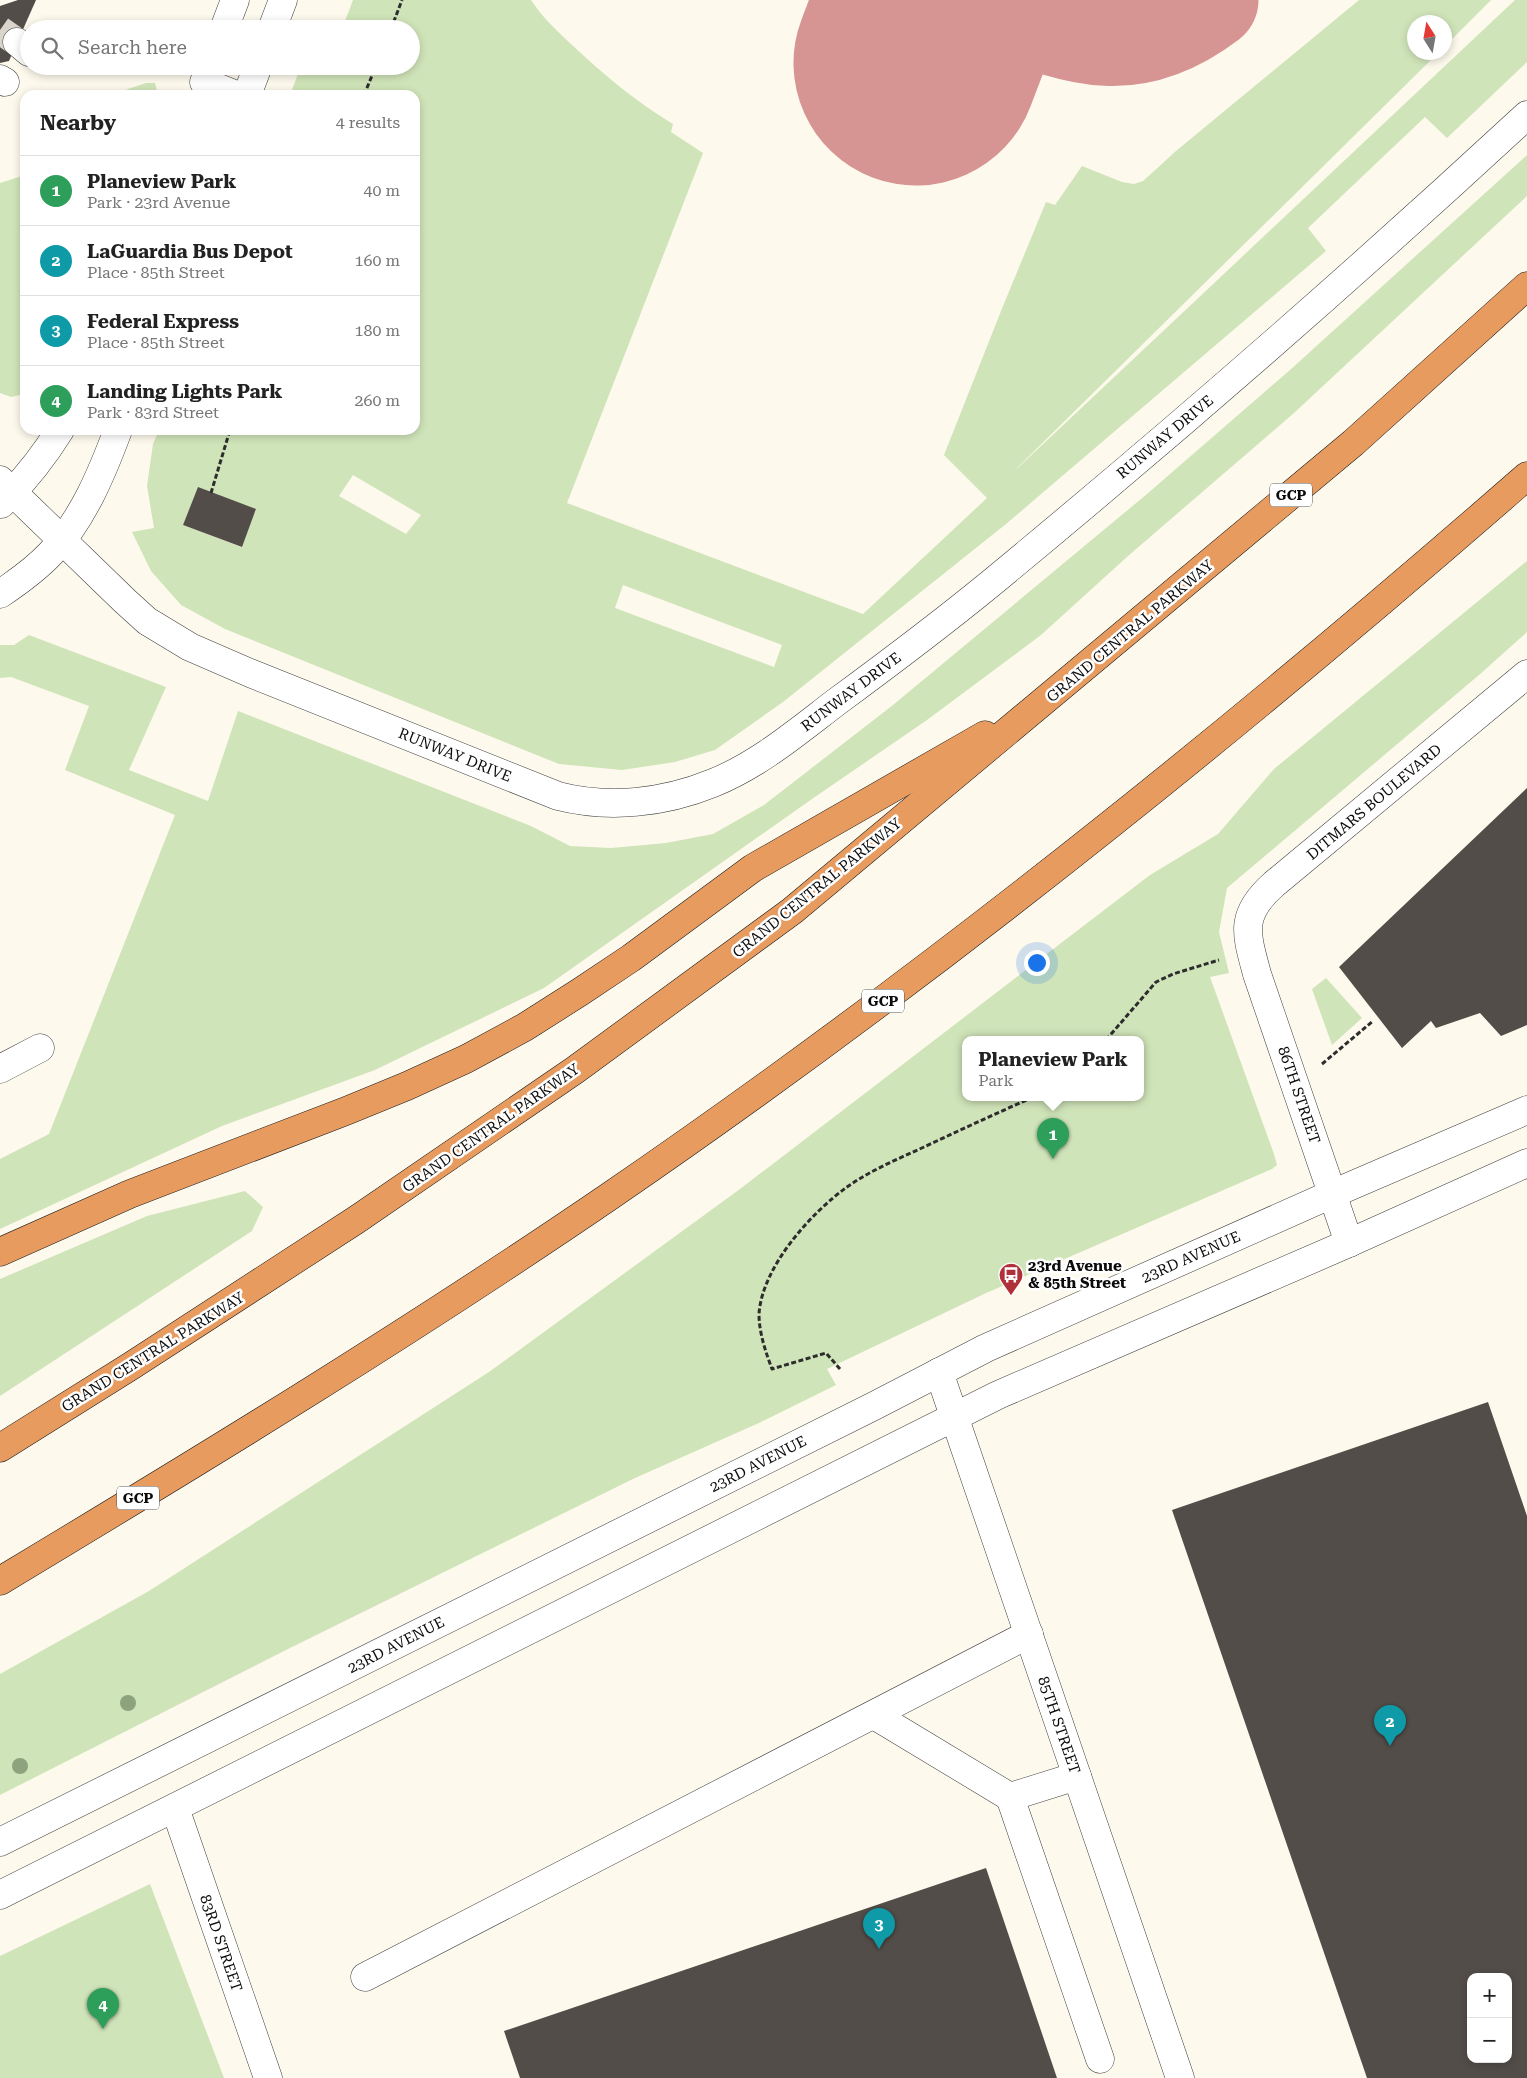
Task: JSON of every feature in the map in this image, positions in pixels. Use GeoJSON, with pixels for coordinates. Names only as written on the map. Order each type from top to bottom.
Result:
{"type":"FeatureCollection","features":[{"type":"Feature","properties":{"kind":"highway","name":"GRAND CENTRAL PARKWAY"},"geometry":{"type":"LineString","coordinates":[[0,1448],[131,1366],[356,1220],[583,1064],[792,911],[1353,443],[1527,286]]}},
{"type":"Feature","properties":{"kind":"highway","name":"GCP"},"geometry":{"type":"LineString","coordinates":[[0,1581],[268,1419],[485,1280],[618,1190],[819,1047],[936,962],[1145,798],[1352,628],[1527,476]]}},
{"type":"Feature","properties":{"kind":"highway"},"geometry":{"type":"LineString","coordinates":[[0,1252],[130,1194],[355,1107],[466,1059],[525,1027],[616,968],[753,868],[1049,698]]}},
{"type":"Feature","properties":{"kind":"street"},"geometry":{"type":"LineString","coordinates":[[227,20],[235,0]]}},
{"type":"Feature","properties":{"kind":"street"},"geometry":{"type":"LineString","coordinates":[[275,20],[283,0]]}},
{"type":"Feature","properties":{"kind":"street"},"geometry":{"type":"LineString","coordinates":[[249,90],[255,75]]}},
{"type":"Feature","properties":{"kind":"street"},"geometry":{"type":"LineString","coordinates":[[204,81],[225,90]]}},
{"type":"Feature","properties":{"kind":"street","name":"RUNWAY DRIVE"},"geometry":{"type":"LineString","coordinates":[[4,492],[62,540],[147,621],[190,647],[549,793],[580,802],[622,803],[644,801],[692,791],[738,771],[781,744],[940,625],[1133,464],[1337,289],[1527,115]]}},
{"type":"Feature","properties":{"kind":"street"},"geometry":{"type":"LineString","coordinates":[[4,492],[51,444],[57,435]]}},
{"type":"Feature","properties":{"kind":"street"},"geometry":{"type":"LineString","coordinates":[[0,594],[35,568],[62,540],[77,518],[97,481],[116,435]]}},
{"type":"Feature","properties":{"kind":"street","name":"DITMARS BOULEVARD"},"geometry":{"type":"LineString","coordinates":[[1249,946],[1249,918],[1253,907],[1263,894],[1527,674]]}},
{"type":"Feature","properties":{"kind":"street","name":"86TH STREET"},"geometry":{"type":"LineString","coordinates":[[1249,946],[1349,1243]]}},
{"type":"Feature","properties":{"kind":"street"},"geometry":{"type":"LineString","coordinates":[[0,1069],[40,1048]]}},
{"type":"Feature","properties":{"kind":"street","name":"23RD AVENUE"},"geometry":{"type":"LineString","coordinates":[[0,1842],[865,1411],[986,1348],[1332,1194],[1527,1110]]}},
{"type":"Feature","properties":{"kind":"street"},"geometry":{"type":"LineString","coordinates":[[0,1895],[998,1395],[1349,1243],[1527,1163]]}},
{"type":"Feature","properties":{"kind":"street","name":"85TH STREET"},"geometry":{"type":"LineString","coordinates":[[939,1372],[1180,2078]]}},
{"type":"Feature","properties":{"kind":"street"},"geometry":{"type":"LineString","coordinates":[[365,1977],[1029,1634]]}},
{"type":"Feature","properties":{"kind":"street"},"geometry":{"type":"LineString","coordinates":[[874,1715],[1010,1797],[1100,2059]]}},
{"type":"Feature","properties":{"kind":"street"},"geometry":{"type":"LineString","coordinates":[[1010,1797],[1077,1776]]}},
{"type":"Feature","properties":{"kind":"street","name":"83RD STREET"},"geometry":{"type":"LineString","coordinates":[[175,1808],[268,2078]]}},
{"type":"Feature","properties":{"kind":"path"},"geometry":{"type":"LineString","coordinates":[[394,20],[402,0]]}},
{"type":"Feature","properties":{"kind":"path"},"geometry":{"type":"LineString","coordinates":[[366,90],[372,75]]}},
{"type":"Feature","properties":{"kind":"path"},"geometry":{"type":"LineString","coordinates":[[211,493],[228,435]]}},
{"type":"Feature","properties":{"kind":"path"},"geometry":{"type":"LineString","coordinates":[[1109,1036],[1156,982],[1173,974],[1224,958]]}},
{"type":"Feature","properties":{"kind":"path"},"geometry":{"type":"LineString","coordinates":[[1296,1087],[1373,1021]]}},
{"type":"Feature","properties":{"kind":"path"},"geometry":{"type":"LineString","coordinates":[[840,1369],[826,1353],[772,1369],[764,1348],[760,1314],[767,1280],[788,1246],[817,1214],[847,1187],[882,1166],[1024,1101]]}},
{"type":"Feature","properties":{"kind":"green space"},"geometry":{"type":"Polygon","coordinates":[[[353,0],[531,0],[550,24],[596,67],[633,97],[673,124],[671,132],[703,153],[567,503],[863,614],[987,498],[944,455],[1046,202],[1055,205],[1082,166],[1122,182],[1134,184],[1143,181],[1176,151],[1359,0],[1491,0],[1452,39],[1452,15],[1407,15],[1407,60],[1431,60],[1008,477],[1515,0],[1527,0],[1527,62],[1447,138],[1425,117],[1308,228],[1326,251],[1006,524],[783,702],[715,750],[675,762],[622,770],[559,764],[225,629],[181,605],[151,571],[132,532],[154,528],[147,486],[153,444],[157,435],[420,435],[420,90],[292,90],[298,75],[420,75],[420,20],[345,20],[353,0]],[[353,475],[339,496],[406,534],[421,515],[353,475]],[[198,488],[183,525],[241,547],[256,510],[198,488]],[[623,585],[615,608],[774,667],[782,645],[623,585]]]}},
{"type":"Feature","properties":{"kind":"green space"},"geometry":{"type":"Polygon","coordinates":[[[146,83],[155,83],[157,90],[126,90],[146,83]]]}},
{"type":"Feature","properties":{"kind":"green space"},"geometry":{"type":"Polygon","coordinates":[[[1527,155],[1527,196],[1294,413],[1128,556],[1041,635],[927,720],[544,988],[375,1070],[222,1126],[0,1229],[0,1159],[49,1134],[175,815],[65,770],[89,706],[11,677],[0,678],[0,645],[14,645],[29,635],[166,687],[129,770],[208,801],[238,711],[531,826],[570,846],[611,848],[666,843],[713,834],[764,805],[893,705],[1147,494],[1290,370],[1527,155]]]}},
{"type":"Feature","properties":{"kind":"green space"},"geometry":{"type":"Polygon","coordinates":[[[20,177],[20,395],[11,397],[0,393],[0,183],[20,177]]]}},
{"type":"Feature","properties":{"kind":"green space"},"geometry":{"type":"Polygon","coordinates":[[[1527,561],[1527,632],[1479,675],[1227,888],[1219,932],[1229,973],[1210,977],[1277,1165],[1272,1169],[984,1294],[827,1369],[836,1385],[759,1423],[635,1478],[290,1648],[0,1795],[0,1674],[149,1591],[489,1372],[740,1189],[1150,875],[1218,834],[1274,769],[1527,561]]]}},
{"type":"Feature","properties":{"kind":"green space"},"geometry":{"type":"Polygon","coordinates":[[[1326,978],[1362,1018],[1332,1045],[1312,989],[1326,978]]]}},
{"type":"Feature","properties":{"kind":"green space"},"geometry":{"type":"Polygon","coordinates":[[[245,1191],[263,1207],[252,1231],[0,1396],[0,1279],[147,1216],[245,1191]]]}},
{"type":"Feature","properties":{"kind":"green space"},"geometry":{"type":"Polygon","coordinates":[[[150,1884],[224,2078],[0,2078],[0,1956],[150,1884]]]}},
{"type":"Feature","properties":{"kind":"building"},"geometry":{"type":"Polygon","coordinates":[[[18,0],[36,0],[27,20],[20,20],[20,36],[9,61],[0,63],[0,6],[18,0]]]}},
{"type":"Feature","properties":{"kind":"building"},"geometry":{"type":"Polygon","coordinates":[[[198,487],[256,509],[242,547],[183,525],[198,487]]]}},
{"type":"Feature","properties":{"kind":"building"},"geometry":{"type":"Polygon","coordinates":[[[1527,788],[1527,1025],[1501,1036],[1480,1013],[1436,1028],[1431,1021],[1402,1048],[1339,967],[1527,788]]]}},
{"type":"Feature","properties":{"kind":"building"},"geometry":{"type":"Polygon","coordinates":[[[1488,1402],[1527,1516],[1527,2078],[1367,2078],[1172,1510],[1488,1402]]]}},
{"type":"Feature","properties":{"kind":"building"},"geometry":{"type":"Polygon","coordinates":[[[986,1868],[1057,2078],[520,2078],[504,2031],[986,1868]]]}},
{"type":"Feature","properties":{"kind":"taxiway"},"geometry":{"type":"LineString","coordinates":[[982,0],[1070,31],[1097,36],[1124,36],[1151,31],[1179,19],[1209,0]]}},
{"type":"Feature","properties":{"kind":"runway"},"geometry":{"type":"LineString","coordinates":[[916,63],[940,0]]}},
{"type":"Feature","properties":{"kind":"tunnel"},"geometry":{"type":"LineString","coordinates":[[0,30],[17,42]]}},
{"type":"Feature","properties":{"kind":"place","name":"Planeview Park"},"geometry":{"type":"Point","coordinates":[1053,1159]}},
{"type":"Feature","properties":{"kind":"place","name":"23rd Avenue & 85th Street"},"geometry":{"type":"Point","coordinates":[1011,1296]}},
{"type":"Feature","properties":{"kind":"place","name":"LaGuardia Bus Depot"},"geometry":{"type":"Point","coordinates":[1390,1746]}},
{"type":"Feature","properties":{"kind":"place","name":"Federal Express"},"geometry":{"type":"Point","coordinates":[879,1949]}},
{"type":"Feature","properties":{"kind":"place","name":"Landing Lights Park"},"geometry":{"type":"Point","coordinates":[103,2029]}}]}
